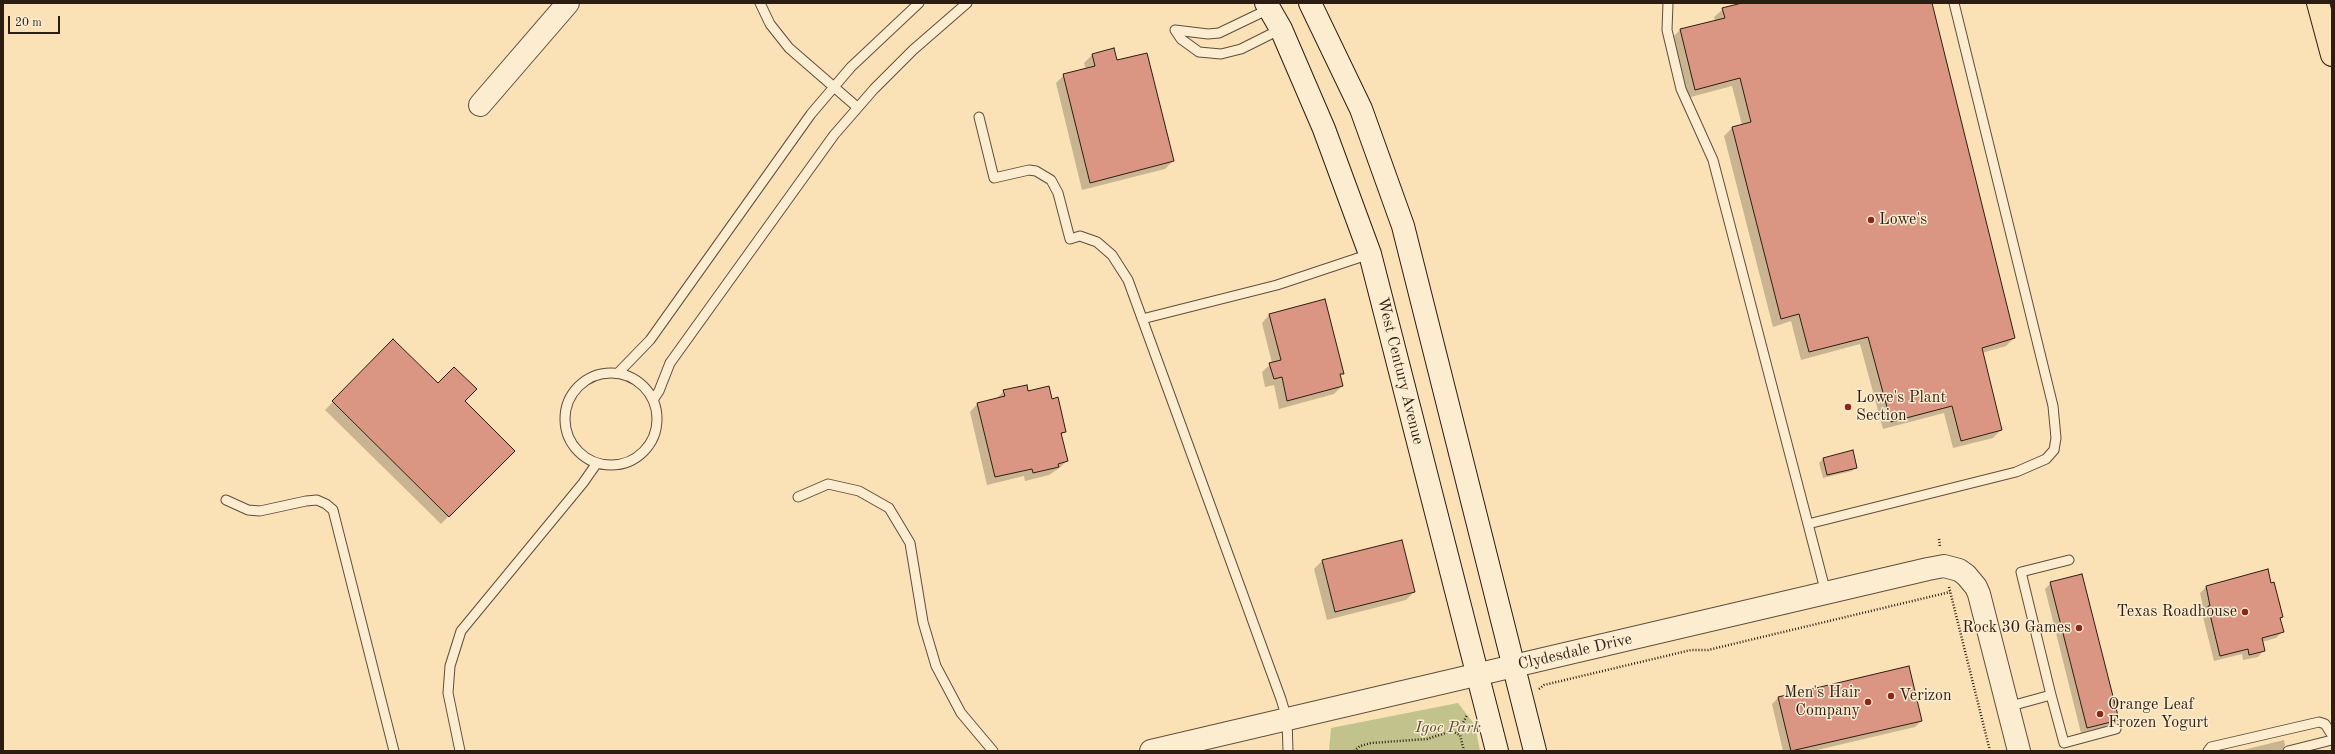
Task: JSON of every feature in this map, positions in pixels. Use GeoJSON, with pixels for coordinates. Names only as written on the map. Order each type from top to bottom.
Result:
{"type":"FeatureCollection","features":[{"type":"Feature","properties":{"kind":"highway"},"geometry":{"type":"LineString","coordinates":[[2318,3],[2332,55]]}},
{"type":"Feature","properties":{"kind":"main road"},"geometry":{"type":"LineString","coordinates":[[480,105],[568,3]]}},
{"type":"Feature","properties":{"kind":"main road"},"geometry":{"type":"LineString","coordinates":[[1310,3],[1361,109],[1403,226],[1515,666],[1535,751]]}},
{"type":"Feature","properties":{"kind":"main road","name":"West Century Avenue"},"geometry":{"type":"LineString","coordinates":[[1268,6],[1280,29],[1324,129],[1370,254],[1497,751]]}},
{"type":"Feature","properties":{"kind":"main road"},"geometry":{"type":"LineString","coordinates":[[1944,566],[1959,570],[1966,575],[1976,587],[2019,751]]}},
{"type":"Feature","properties":{"kind":"main road","name":"Clydesdale Drive"},"geometry":{"type":"LineString","coordinates":[[1152,751],[1944,566]]}},
{"type":"Feature","properties":{"kind":"lane"},"geometry":{"type":"LineString","coordinates":[[760,3],[778,36],[857,107]]}},
{"type":"Feature","properties":{"kind":"lane"},"geometry":{"type":"LineString","coordinates":[[618,373],[650,340],[786,148],[834,87],[872,46],[919,3]]}},
{"type":"Feature","properties":{"kind":"lane"},"geometry":{"type":"LineString","coordinates":[[653,400],[660,391],[670,363],[814,162],[857,107],[913,50],[967,3]]}},
{"type":"Feature","properties":{"kind":"lane"},"geometry":{"type":"LineString","coordinates":[[1808,524],[2016,472],[2046,460],[2054,450],[2056,438],[2053,406],[1954,3]]}},
{"type":"Feature","properties":{"kind":"lane"},"geometry":{"type":"LineString","coordinates":[[1672,4],[1667,30],[1682,89],[1713,160],[1826,593]]}},
{"type":"Feature","properties":{"kind":"lane"},"geometry":{"type":"LineString","coordinates":[[1268,6],[1219,33],[1208,34],[1175,30],[1181,39],[1199,52],[1221,54],[1241,50],[1280,29]]}},
{"type":"Feature","properties":{"kind":"lane"},"geometry":{"type":"LineString","coordinates":[[979,117],[994,178],[1029,170],[1036,171],[1051,180],[1058,193],[1070,239],[1080,236],[1090,238],[1112,255],[1128,280],[1281,699],[1287,719],[1288,751]]}},
{"type":"Feature","properties":{"kind":"lane"},"geometry":{"type":"LineString","coordinates":[[1142,319],[1276,285],[1370,254]]}},
{"type":"Feature","properties":{"kind":"lane"},"geometry":{"type":"LineString","coordinates":[[603,373],[618,373],[633,378],[645,387],[653,400],[657,415],[656,430],[650,444],[640,455],[627,463],[612,465],[597,463],[583,456],[573,445],[566,431],[565,415],[569,400],[577,388],[589,378],[603,373]]}},
{"type":"Feature","properties":{"kind":"lane"},"geometry":{"type":"LineString","coordinates":[[460,751],[448,693],[450,666],[461,631],[583,483],[597,463]]}},
{"type":"Feature","properties":{"kind":"lane"},"geometry":{"type":"LineString","coordinates":[[798,497],[828,484],[859,490],[889,508],[910,543],[923,622],[936,666],[961,713],[993,751]]}},
{"type":"Feature","properties":{"kind":"lane"},"geometry":{"type":"LineString","coordinates":[[226,500],[248,510],[260,511],[317,500],[326,504],[333,510],[394,751]]}},
{"type":"Feature","properties":{"kind":"lane"},"geometry":{"type":"LineString","coordinates":[[2069,560],[2021,572],[2064,743],[2116,729]]}},
{"type":"Feature","properties":{"kind":"lane"},"geometry":{"type":"LineString","coordinates":[[2007,707],[2051,696]]}},
{"type":"Feature","properties":{"kind":"lane"},"geometry":{"type":"LineString","coordinates":[[2208,751],[2211,747],[2319,722],[2325,724],[2332,735]]}},
{"type":"Feature","properties":{"kind":"lane"},"geometry":{"type":"LineString","coordinates":[[2288,751],[2332,740]]}},
{"type":"Feature","properties":{"kind":"path"},"geometry":{"type":"LineString","coordinates":[[1939,539],[1950,592],[1990,751]]}},
{"type":"Feature","properties":{"kind":"path"},"geometry":{"type":"LineString","coordinates":[[1523,698],[1538,695],[1539,689],[1544,685],[1691,650],[1713,649],[1950,592]]}},
{"type":"Feature","properties":{"kind":"path"},"geometry":{"type":"LineString","coordinates":[[1464,751],[1458,733],[1468,712],[1486,708]]}},
{"type":"Feature","properties":{"kind":"path"},"geometry":{"type":"LineString","coordinates":[[1354,751],[1360,746],[1371,743],[1428,738],[1452,731],[1458,733]]}},
{"type":"Feature","properties":{"kind":"green space","name":"Igoe Park"},"geometry":{"type":"Polygon","coordinates":[[[1458,703],[1475,725],[1480,751],[1329,751],[1331,728],[1458,703]]]}},
{"type":"Feature","properties":{"kind":"building","name":"Lowe's"},"geometry":{"type":"Polygon","coordinates":[[[1742,3],[1932,3],[2015,338],[1982,348],[2002,430],[1961,441],[1952,406],[1891,422],[1868,337],[1809,352],[1799,314],[1781,319],[1732,127],[1751,122],[1740,78],[1695,90],[1680,29],[1725,18],[1722,8],[1742,3]]]}},
{"type":"Feature","properties":{"kind":"building"},"geometry":{"type":"Polygon","coordinates":[[[1114,48],[1117,60],[1147,53],[1174,161],[1090,183],[1063,74],[1095,66],[1092,54],[1114,48]]]}},
{"type":"Feature","properties":{"kind":"building"},"geometry":{"type":"Polygon","coordinates":[[[1325,299],[1344,374],[1340,374],[1343,386],[1287,401],[1282,377],[1274,379],[1269,363],[1281,360],[1269,314],[1325,299]]]}},
{"type":"Feature","properties":{"kind":"building"},"geometry":{"type":"Polygon","coordinates":[[[393,339],[438,383],[454,367],[477,389],[465,401],[515,451],[449,517],[332,401],[393,339]]]}},
{"type":"Feature","properties":{"kind":"building"},"geometry":{"type":"Polygon","coordinates":[[[1027,385],[1028,391],[1049,386],[1052,399],[1058,397],[1066,432],[1061,433],[1068,461],[1058,464],[1059,467],[1033,473],[1032,469],[995,477],[977,403],[1005,396],[1003,390],[1027,385]]]}},
{"type":"Feature","properties":{"kind":"building"},"geometry":{"type":"Polygon","coordinates":[[[1853,450],[1857,468],[1827,475],[1823,458],[1853,450]]]}},
{"type":"Feature","properties":{"kind":"building"},"geometry":{"type":"Polygon","coordinates":[[[1402,540],[1415,592],[1335,612],[1322,560],[1402,540]]]}},
{"type":"Feature","properties":{"kind":"building","name":"Texas Roadhouse"},"geometry":{"type":"Polygon","coordinates":[[[2268,569],[2271,583],[2274,582],[2283,617],[2280,618],[2284,632],[2262,638],[2265,651],[2249,655],[2248,649],[2220,656],[2208,606],[2210,606],[2206,586],[2268,569]]]}},
{"type":"Feature","properties":{"kind":"building"},"geometry":{"type":"Polygon","coordinates":[[[2082,574],[2119,720],[2087,728],[2050,582],[2082,574]]]}},
{"type":"Feature","properties":{"kind":"building"},"geometry":{"type":"Polygon","coordinates":[[[1909,666],[1922,721],[1791,751],[1778,697],[1909,666]]]}},
{"type":"Feature","properties":{"kind":"place","name":"Lowe's"},"geometry":{"type":"Point","coordinates":[1871,220]}},
{"type":"Feature","properties":{"kind":"place","name":"Lowe's Plant Section"},"geometry":{"type":"Point","coordinates":[1848,407]}},
{"type":"Feature","properties":{"kind":"place","name":"Texas Roadhouse"},"geometry":{"type":"Point","coordinates":[2245,612]}},
{"type":"Feature","properties":{"kind":"place","name":"Rock 30 Games"},"geometry":{"type":"Point","coordinates":[2079,628]}},
{"type":"Feature","properties":{"kind":"place","name":"Verizon"},"geometry":{"type":"Point","coordinates":[1891,696]}},
{"type":"Feature","properties":{"kind":"place","name":"Men's Hair Company"},"geometry":{"type":"Point","coordinates":[1868,702]}},
{"type":"Feature","properties":{"kind":"place","name":"Orange Leaf Frozen Yogurt"},"geometry":{"type":"Point","coordinates":[2100,714]}}]}
